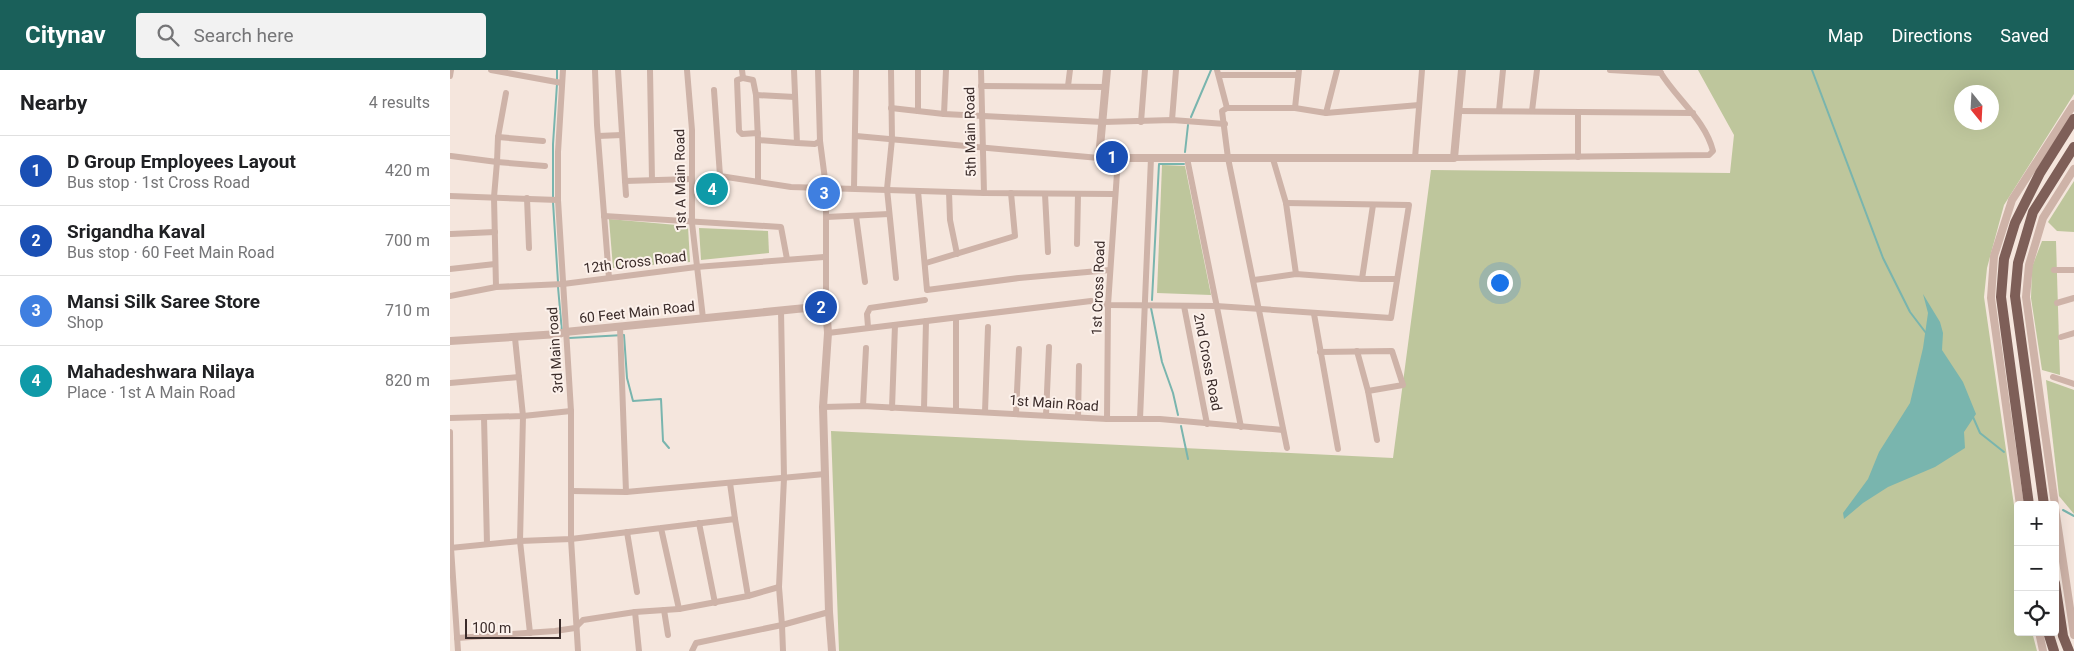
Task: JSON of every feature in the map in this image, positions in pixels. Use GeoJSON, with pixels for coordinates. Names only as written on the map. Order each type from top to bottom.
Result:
{"type":"FeatureCollection","features":[{"type":"Feature","properties":{"kind":"main road"},"geometry":{"type":"LineString","coordinates":[[2028,501],[2001,297],[2004,259],[2014,223],[2040,173],[2074,119]]}},
{"type":"Feature","properties":{"kind":"main road"},"geometry":{"type":"LineString","coordinates":[[2043,501],[2015,296],[2018,263],[2033,212],[2074,147]]}},
{"type":"Feature","properties":{"kind":"main road"},"geometry":{"type":"LineString","coordinates":[[2056,591],[2063,636],[2069,651]]}},
{"type":"Feature","properties":{"kind":"main road"},"geometry":{"type":"LineString","coordinates":[[2049,636],[2054,651]]}},
{"type":"Feature","properties":{"kind":"street"},"geometry":{"type":"LineString","coordinates":[[450,76],[451,70]]}},
{"type":"Feature","properties":{"kind":"street"},"geometry":{"type":"LineString","coordinates":[[491,70],[562,83]]}},
{"type":"Feature","properties":{"kind":"street","name":"3rd Main road"},"geometry":{"type":"LineString","coordinates":[[563,70],[555,200],[563,284],[571,411],[571,539],[575,628],[578,651]]}},
{"type":"Feature","properties":{"kind":"street"},"geometry":{"type":"LineString","coordinates":[[596,70],[598,136],[609,278]]}},
{"type":"Feature","properties":{"kind":"street"},"geometry":{"type":"LineString","coordinates":[[618,70],[626,195]]}},
{"type":"Feature","properties":{"kind":"street"},"geometry":{"type":"LineString","coordinates":[[650,70],[652,180]]}},
{"type":"Feature","properties":{"kind":"street","name":"1st A Main Road"},"geometry":{"type":"LineString","coordinates":[[687,70],[692,130],[692,223],[703,318]]}},
{"type":"Feature","properties":{"kind":"street"},"geometry":{"type":"LineString","coordinates":[[742,70],[743,78]]}},
{"type":"Feature","properties":{"kind":"street"},"geometry":{"type":"LineString","coordinates":[[794,70],[797,143]]}},
{"type":"Feature","properties":{"kind":"street"},"geometry":{"type":"LineString","coordinates":[[818,70],[820,141],[826,187],[824,257],[828,333],[824,407],[829,612],[832,651]]}},
{"type":"Feature","properties":{"kind":"street"},"geometry":{"type":"LineString","coordinates":[[854,188],[856,70]]}},
{"type":"Feature","properties":{"kind":"street"},"geometry":{"type":"LineString","coordinates":[[891,70],[892,139],[887,189],[896,278]]}},
{"type":"Feature","properties":{"kind":"street"},"geometry":{"type":"LineString","coordinates":[[918,70],[918,111]]}},
{"type":"Feature","properties":{"kind":"street"},"geometry":{"type":"LineString","coordinates":[[944,114],[946,70]]}},
{"type":"Feature","properties":{"kind":"street","name":"5th Main Road"},"geometry":{"type":"LineString","coordinates":[[981,70],[984,193]]}},
{"type":"Feature","properties":{"kind":"street"},"geometry":{"type":"LineString","coordinates":[[1068,86],[1070,70]]}},
{"type":"Feature","properties":{"kind":"street"},"geometry":{"type":"LineString","coordinates":[[1099,158],[1108,70]]}},
{"type":"Feature","properties":{"kind":"street"},"geometry":{"type":"LineString","coordinates":[[1141,122],[1145,70]]}},
{"type":"Feature","properties":{"kind":"street"},"geometry":{"type":"LineString","coordinates":[[1172,120],[1176,70]]}},
{"type":"Feature","properties":{"kind":"street"},"geometry":{"type":"LineString","coordinates":[[1326,113],[1337,70]]}},
{"type":"Feature","properties":{"kind":"street"},"geometry":{"type":"LineString","coordinates":[[1415,158],[1422,70]]}},
{"type":"Feature","properties":{"kind":"street"},"geometry":{"type":"LineString","coordinates":[[1454,158],[1462,70]]}},
{"type":"Feature","properties":{"kind":"street"},"geometry":{"type":"LineString","coordinates":[[1499,111],[1502,70]]}},
{"type":"Feature","properties":{"kind":"street"},"geometry":{"type":"LineString","coordinates":[[1532,111],[1537,70]]}},
{"type":"Feature","properties":{"kind":"street"},"geometry":{"type":"LineString","coordinates":[[856,136],[1099,158],[1578,157],[1709,155],[1713,151],[1711,144],[1692,113],[1660,72],[1610,70]]}},
{"type":"Feature","properties":{"kind":"street"},"geometry":{"type":"LineString","coordinates":[[1227,108],[1218,73],[1298,73],[1295,108]]}},
{"type":"Feature","properties":{"kind":"street"},"geometry":{"type":"LineString","coordinates":[[758,182],[758,137],[756,95],[753,80],[743,78],[737,80],[740,131],[742,134],[758,137],[797,143],[815,144],[820,141]]}},
{"type":"Feature","properties":{"kind":"street"},"geometry":{"type":"LineString","coordinates":[[981,86],[1106,87]]}},
{"type":"Feature","properties":{"kind":"street"},"geometry":{"type":"LineString","coordinates":[[714,90],[720,176],[791,187],[1011,194],[1114,194]]}},
{"type":"Feature","properties":{"kind":"street"},"geometry":{"type":"LineString","coordinates":[[496,287],[494,197],[498,137],[506,93]]}},
{"type":"Feature","properties":{"kind":"street"},"geometry":{"type":"LineString","coordinates":[[756,95],[795,97]]}},
{"type":"Feature","properties":{"kind":"street"},"geometry":{"type":"LineString","coordinates":[[2019,501],[1991,298],[1994,256],[2012,200],[2074,104]]}},
{"type":"Feature","properties":{"kind":"street"},"geometry":{"type":"LineString","coordinates":[[1287,448],[1228,158],[1222,111],[1227,108],[1295,108],[1326,113],[1419,105]]}},
{"type":"Feature","properties":{"kind":"street"},"geometry":{"type":"LineString","coordinates":[[891,108],[944,114],[981,114],[1103,122],[1172,120],[1224,124]]}},
{"type":"Feature","properties":{"kind":"street"},"geometry":{"type":"LineString","coordinates":[[1459,111],[1692,113]]}},
{"type":"Feature","properties":{"kind":"street"},"geometry":{"type":"LineString","coordinates":[[1578,112],[1578,157]]}},
{"type":"Feature","properties":{"kind":"street"},"geometry":{"type":"LineString","coordinates":[[598,136],[622,135]]}},
{"type":"Feature","properties":{"kind":"street"},"geometry":{"type":"LineString","coordinates":[[498,137],[543,141]]}},
{"type":"Feature","properties":{"kind":"street"},"geometry":{"type":"LineString","coordinates":[[451,156],[544,166]]}},
{"type":"Feature","properties":{"kind":"street","name":"1st Cross Road"},"geometry":{"type":"LineString","coordinates":[[1108,419],[1108,305],[1114,194],[1118,158]]}},
{"type":"Feature","properties":{"kind":"street"},"geometry":{"type":"LineString","coordinates":[[1140,419],[1151,158]]}},
{"type":"Feature","properties":{"kind":"street"},"geometry":{"type":"LineString","coordinates":[[1187,158],[1241,427]]}},
{"type":"Feature","properties":{"kind":"street"},"geometry":{"type":"LineString","coordinates":[[1273,159],[1286,203],[1296,274]]}},
{"type":"Feature","properties":{"kind":"street"},"geometry":{"type":"LineString","coordinates":[[2054,501],[2026,297],[2029,265],[2043,218],[2074,169]]}},
{"type":"Feature","properties":{"kind":"street"},"geometry":{"type":"LineString","coordinates":[[625,181],[691,179]]}},
{"type":"Feature","properties":{"kind":"street"},"geometry":{"type":"LineString","coordinates":[[918,191],[927,290],[1019,278],[1110,270]]}},
{"type":"Feature","properties":{"kind":"street"},"geometry":{"type":"LineString","coordinates":[[950,192],[950,220],[957,254]]}},
{"type":"Feature","properties":{"kind":"street"},"geometry":{"type":"LineString","coordinates":[[926,263],[1015,236],[1011,194]]}},
{"type":"Feature","properties":{"kind":"street"},"geometry":{"type":"LineString","coordinates":[[1045,194],[1048,252]]}},
{"type":"Feature","properties":{"kind":"street"},"geometry":{"type":"LineString","coordinates":[[1077,244],[1078,194]]}},
{"type":"Feature","properties":{"kind":"street"},"geometry":{"type":"LineString","coordinates":[[450,196],[555,200]]}},
{"type":"Feature","properties":{"kind":"street"},"geometry":{"type":"LineString","coordinates":[[527,198],[529,248]]}},
{"type":"Feature","properties":{"kind":"street"},"geometry":{"type":"LineString","coordinates":[[828,333],[1091,301],[1108,305],[1216,306],[1391,318],[1409,206],[1286,203]]}},
{"type":"Feature","properties":{"kind":"street"},"geometry":{"type":"LineString","coordinates":[[1362,279],[1372,205]]}},
{"type":"Feature","properties":{"kind":"street"},"geometry":{"type":"LineString","coordinates":[[826,217],[889,214]]}},
{"type":"Feature","properties":{"kind":"street"},"geometry":{"type":"LineString","coordinates":[[604,216],[692,223],[781,227],[787,259]]}},
{"type":"Feature","properties":{"kind":"street"},"geometry":{"type":"LineString","coordinates":[[856,216],[865,282]]}},
{"type":"Feature","properties":{"kind":"street"},"geometry":{"type":"LineString","coordinates":[[451,234],[495,232]]}},
{"type":"Feature","properties":{"kind":"street","name":"12th Cross Road"},"geometry":{"type":"LineString","coordinates":[[450,296],[496,287],[563,284],[696,267],[824,257]]}},
{"type":"Feature","properties":{"kind":"street"},"geometry":{"type":"LineString","coordinates":[[450,269],[495,264]]}},
{"type":"Feature","properties":{"kind":"street"},"geometry":{"type":"LineString","coordinates":[[2054,270],[2074,270]]}},
{"type":"Feature","properties":{"kind":"street"},"geometry":{"type":"LineString","coordinates":[[1254,280],[1296,274],[1362,279],[1397,278]]}},
{"type":"Feature","properties":{"kind":"street"},"geometry":{"type":"LineString","coordinates":[[2057,303],[2074,298]]}},
{"type":"Feature","properties":{"kind":"street"},"geometry":{"type":"LineString","coordinates":[[868,327],[867,314],[870,308],[925,300]]}},
{"type":"Feature","properties":{"kind":"street","name":"60 Feet Main Road"},"geometry":{"type":"LineString","coordinates":[[450,341],[620,332],[703,318],[826,306]]}},
{"type":"Feature","properties":{"kind":"street","name":"2nd Cross Road"},"geometry":{"type":"LineString","coordinates":[[1184,306],[1207,424]]}},
{"type":"Feature","properties":{"kind":"street"},"geometry":{"type":"LineString","coordinates":[[780,310],[784,478],[779,586],[784,651]]}},
{"type":"Feature","properties":{"kind":"street"},"geometry":{"type":"LineString","coordinates":[[1314,314],[1338,449]]}},
{"type":"Feature","properties":{"kind":"street"},"geometry":{"type":"LineString","coordinates":[[956,318],[956,410]]}},
{"type":"Feature","properties":{"kind":"street"},"geometry":{"type":"LineString","coordinates":[[924,409],[926,321]]}},
{"type":"Feature","properties":{"kind":"street"},"geometry":{"type":"LineString","coordinates":[[892,408],[896,325]]}},
{"type":"Feature","properties":{"kind":"street"},"geometry":{"type":"LineString","coordinates":[[985,412],[988,327]]}},
{"type":"Feature","properties":{"kind":"street"},"geometry":{"type":"LineString","coordinates":[[620,332],[626,492]]}},
{"type":"Feature","properties":{"kind":"street"},"geometry":{"type":"LineString","coordinates":[[2061,337],[2074,333]]}},
{"type":"Feature","properties":{"kind":"street"},"geometry":{"type":"LineString","coordinates":[[516,338],[522,416],[520,541],[530,633]]}},
{"type":"Feature","properties":{"kind":"street"},"geometry":{"type":"LineString","coordinates":[[1046,415],[1049,347]]}},
{"type":"Feature","properties":{"kind":"street"},"geometry":{"type":"LineString","coordinates":[[863,406],[866,348]]}},
{"type":"Feature","properties":{"kind":"street"},"geometry":{"type":"LineString","coordinates":[[1016,413],[1019,349]]}},
{"type":"Feature","properties":{"kind":"street"},"geometry":{"type":"LineString","coordinates":[[1357,351],[1368,391],[1377,440]]}},
{"type":"Feature","properties":{"kind":"street"},"geometry":{"type":"LineString","coordinates":[[1320,352],[1392,351],[1403,385],[1368,391]]}},
{"type":"Feature","properties":{"kind":"street"},"geometry":{"type":"LineString","coordinates":[[1078,417],[1079,366]]}},
{"type":"Feature","properties":{"kind":"street"},"geometry":{"type":"LineString","coordinates":[[450,383],[519,377]]}},
{"type":"Feature","properties":{"kind":"street"},"geometry":{"type":"LineString","coordinates":[[2053,377],[2074,384]]}},
{"type":"Feature","properties":{"kind":"street","name":"1st Main Road"},"geometry":{"type":"LineString","coordinates":[[824,407],[863,406],[1108,419],[1140,419],[1283,430]]}},
{"type":"Feature","properties":{"kind":"street"},"geometry":{"type":"LineString","coordinates":[[450,418],[522,416],[571,411]]}},
{"type":"Feature","properties":{"kind":"street"},"geometry":{"type":"LineString","coordinates":[[484,417],[487,544]]}},
{"type":"Feature","properties":{"kind":"street"},"geometry":{"type":"LineString","coordinates":[[450,432],[451,548],[458,651]]}},
{"type":"Feature","properties":{"kind":"street"},"geometry":{"type":"LineString","coordinates":[[572,491],[626,492],[825,474]]}},
{"type":"Feature","properties":{"kind":"street"},"geometry":{"type":"LineString","coordinates":[[730,483],[748,596]]}},
{"type":"Feature","properties":{"kind":"street"},"geometry":{"type":"LineString","coordinates":[[451,548],[520,541],[571,539],[736,519]]}},
{"type":"Feature","properties":{"kind":"street"},"geometry":{"type":"LineString","coordinates":[[699,523],[715,602]]}},
{"type":"Feature","properties":{"kind":"street"},"geometry":{"type":"LineString","coordinates":[[661,528],[679,609]]}},
{"type":"Feature","properties":{"kind":"street"},"geometry":{"type":"LineString","coordinates":[[627,532],[636,592]]}},
{"type":"Feature","properties":{"kind":"street"},"geometry":{"type":"LineString","coordinates":[[2059,533],[2074,634]]}},
{"type":"Feature","properties":{"kind":"street"},"geometry":{"type":"LineString","coordinates":[[457,638],[575,628],[583,620],[635,612],[679,609],[748,596],[779,586]]}},
{"type":"Feature","properties":{"kind":"street"},"geometry":{"type":"LineString","coordinates":[[664,610],[668,635]]}},
{"type":"Feature","properties":{"kind":"street"},"geometry":{"type":"LineString","coordinates":[[635,612],[639,651]]}},
{"type":"Feature","properties":{"kind":"street"},"geometry":{"type":"LineString","coordinates":[[692,651],[696,643],[829,612]]}},
{"type":"Feature","properties":{"kind":"street"},"geometry":{"type":"LineString","coordinates":[[2040,636],[2043,651]]}},
{"type":"Feature","properties":{"kind":"green space"},"geometry":{"type":"Polygon","coordinates":[[[1698,70],[2074,70],[2074,94],[2004,205],[1987,268],[1984,297],[2014,505],[2014,636],[2033,636],[2037,651],[839,651],[831,431],[1393,458],[1431,170],[1730,173],[1734,135],[1698,70]]]}},
{"type":"Feature","properties":{"kind":"green space"},"geometry":{"type":"Polygon","coordinates":[[[1162,165],[1185,166],[1211,295],[1157,293],[1162,165]]]}},
{"type":"Feature","properties":{"kind":"green space"},"geometry":{"type":"Polygon","coordinates":[[[2074,181],[2074,232],[2057,231],[2048,222],[2074,181]]]}},
{"type":"Feature","properties":{"kind":"green space"},"geometry":{"type":"Polygon","coordinates":[[[609,219],[688,226],[690,262],[613,268],[609,219]]]}},
{"type":"Feature","properties":{"kind":"green space"},"geometry":{"type":"Polygon","coordinates":[[[699,228],[768,231],[769,253],[701,260],[699,228]]]}},
{"type":"Feature","properties":{"kind":"green space"},"geometry":{"type":"Polygon","coordinates":[[[2042,241],[2056,241],[2060,375],[2042,370],[2031,298],[2032,267],[2042,241]]]}},
{"type":"Feature","properties":{"kind":"green space"},"geometry":{"type":"Polygon","coordinates":[[[2046,380],[2074,390],[2074,514],[2059,496],[2046,380]]]}},
{"type":"Feature","properties":{"kind":"water"},"geometry":{"type":"Polygon","coordinates":[[[1923,294],[1940,322],[1943,333],[1942,350],[1963,382],[1976,414],[1964,432],[1965,448],[1935,467],[1888,487],[1863,503],[1844,519],[1843,513],[1868,479],[1879,452],[1910,403],[1923,348],[1928,313],[1923,294]]]}},
{"type":"Feature","properties":{"kind":"waterway"},"geometry":{"type":"LineString","coordinates":[[557,70],[557,80]]}},
{"type":"Feature","properties":{"kind":"waterway"},"geometry":{"type":"LineString","coordinates":[[1191,117],[1211,70]]}},
{"type":"Feature","properties":{"kind":"waterway"},"geometry":{"type":"LineString","coordinates":[[1812,70],[1883,258],[1910,312],[1926,333]]}},
{"type":"Feature","properties":{"kind":"waterway"},"geometry":{"type":"LineString","coordinates":[[553,197],[553,144],[557,84]]}},
{"type":"Feature","properties":{"kind":"waterway"},"geometry":{"type":"LineString","coordinates":[[1185,152],[1188,125]]}},
{"type":"Feature","properties":{"kind":"waterway"},"geometry":{"type":"LineString","coordinates":[[1152,300],[1159,164],[1184,164]]}},
{"type":"Feature","properties":{"kind":"waterway"},"geometry":{"type":"LineString","coordinates":[[553,202],[558,282]]}},
{"type":"Feature","properties":{"kind":"waterway"},"geometry":{"type":"LineString","coordinates":[[558,287],[562,332]]}},
{"type":"Feature","properties":{"kind":"waterway"},"geometry":{"type":"LineString","coordinates":[[1151,308],[1162,362],[1173,393],[1178,415]]}},
{"type":"Feature","properties":{"kind":"waterway"},"geometry":{"type":"LineString","coordinates":[[569,338],[624,335],[627,378],[633,401],[661,399],[663,441],[669,448]]}},
{"type":"Feature","properties":{"kind":"waterway"},"geometry":{"type":"LineString","coordinates":[[1973,417],[1980,433],[2004,452]]}},
{"type":"Feature","properties":{"kind":"waterway"},"geometry":{"type":"LineString","coordinates":[[1181,426],[1188,459]]}},
{"type":"Feature","properties":{"kind":"waterway"},"geometry":{"type":"LineString","coordinates":[[2063,510],[2074,516]]}},
{"type":"Feature","properties":{"kind":"place","name":"D Group Employees Layout"},"geometry":{"type":"Point","coordinates":[1112,157]}},
{"type":"Feature","properties":{"kind":"place","name":"Mahadeshwara Nilaya"},"geometry":{"type":"Point","coordinates":[712,189]}},
{"type":"Feature","properties":{"kind":"place","name":"Mansi Silk Saree Store"},"geometry":{"type":"Point","coordinates":[824,193]}},
{"type":"Feature","properties":{"kind":"place","name":"Srigandha Kaval"},"geometry":{"type":"Point","coordinates":[821,307]}}]}
